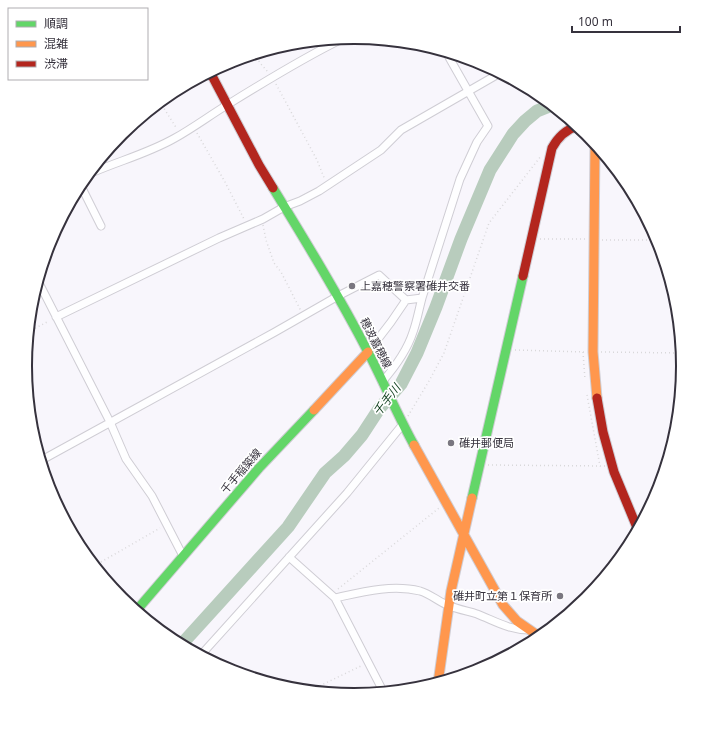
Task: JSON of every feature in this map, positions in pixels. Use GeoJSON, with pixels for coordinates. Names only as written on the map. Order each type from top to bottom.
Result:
{"type":"FeatureCollection","features":[{"type":"Feature","properties":{"kind":"main road","name":"穂波嘉穂線"},"geometry":{"type":"LineString","coordinates":[[213,78],[284,207],[338,296],[368,352],[402,422],[503,606],[517,621],[534,633]]}},
{"type":"Feature","properties":{"kind":"main road"},"geometry":{"type":"LineString","coordinates":[[439,677],[449,606],[464,534],[481,465],[552,148],[563,132],[571,129]]}},
{"type":"Feature","properties":{"kind":"main road"},"geometry":{"type":"LineString","coordinates":[[595,153],[595,390],[603,432],[612,466],[636,523]]}},
{"type":"Feature","properties":{"kind":"main road","name":"千手稲築線"},"geometry":{"type":"LineString","coordinates":[[140,607],[259,468],[368,352]]}},
{"type":"Feature","properties":{"kind":"street"},"geometry":{"type":"LineString","coordinates":[[100,169],[150,151],[180,135],[311,54],[329,45]]}},
{"type":"Feature","properties":{"kind":"street"},"geometry":{"type":"LineString","coordinates":[[383,384],[395,368],[413,332],[422,298],[460,179],[477,142],[488,126],[450,59]]}},
{"type":"Feature","properties":{"kind":"street"},"geometry":{"type":"LineString","coordinates":[[56,317],[219,238],[263,219],[284,207],[300,201],[381,150],[401,130],[494,77]]}},
{"type":"Feature","properties":{"kind":"street"},"geometry":{"type":"LineString","coordinates":[[84,191],[101,226]]}},
{"type":"Feature","properties":{"kind":"street"},"geometry":{"type":"LineString","coordinates":[[45,458],[338,296],[379,275],[406,300]]}},
{"type":"Feature","properties":{"kind":"street"},"geometry":{"type":"LineString","coordinates":[[42,289],[110,422],[126,459],[152,496],[183,556]]}},
{"type":"Feature","properties":{"kind":"street"},"geometry":{"type":"LineString","coordinates":[[368,352],[406,300],[422,298]]}},
{"type":"Feature","properties":{"kind":"street"},"geometry":{"type":"LineString","coordinates":[[204,651],[347,493],[402,422]]}},
{"type":"Feature","properties":{"kind":"street"},"geometry":{"type":"LineString","coordinates":[[289,557],[333,596],[381,687]]}},
{"type":"Feature","properties":{"kind":"street"},"geometry":{"type":"LineString","coordinates":[[333,596],[388,589],[406,589],[420,592],[449,606],[478,615],[509,628],[529,630]]}},
{"type":"Feature","properties":{"kind":"path"},"geometry":{"type":"LineString","coordinates":[[258,59],[273,78],[293,118],[317,160],[327,185]]}},
{"type":"Feature","properties":{"kind":"path"},"geometry":{"type":"LineString","coordinates":[[164,107],[180,135]]}},
{"type":"Feature","properties":{"kind":"path"},"geometry":{"type":"LineString","coordinates":[[194,126],[248,226]]}},
{"type":"Feature","properties":{"kind":"path"},"geometry":{"type":"LineString","coordinates":[[402,422],[429,381],[444,353],[490,223],[499,209],[541,156]]}},
{"type":"Feature","properties":{"kind":"path"},"geometry":{"type":"LineString","coordinates":[[263,219],[266,240],[274,262],[281,272],[304,316]]}},
{"type":"Feature","properties":{"kind":"path"},"geometry":{"type":"LineString","coordinates":[[532,238],[650,240]]}},
{"type":"Feature","properties":{"kind":"path"},"geometry":{"type":"LineString","coordinates":[[35,328],[56,317]]}},
{"type":"Feature","properties":{"kind":"path"},"geometry":{"type":"LineString","coordinates":[[507,350],[675,353]]}},
{"type":"Feature","properties":{"kind":"path"},"geometry":{"type":"LineString","coordinates":[[481,465],[612,466]]}},
{"type":"Feature","properties":{"kind":"path"},"geometry":{"type":"LineString","coordinates":[[333,596],[446,502]]}},
{"type":"Feature","properties":{"kind":"path"},"geometry":{"type":"LineString","coordinates":[[99,563],[167,525]]}},
{"type":"Feature","properties":{"kind":"path"},"geometry":{"type":"LineString","coordinates":[[318,687],[368,662]]}},
{"type":"Feature","properties":{"kind":"waterway","name":"千手川"},"geometry":{"type":"LineString","coordinates":[[185,640],[288,527],[325,473],[344,456],[362,435],[379,409],[401,384],[417,353],[461,239],[490,170],[513,134],[537,111],[545,108]]}},
{"type":"Feature","properties":{"kind":"traffic: fast"},"geometry":{"type":"LineString","coordinates":[[273,188],[322,269],[357,331],[414,445]]}},
{"type":"Feature","properties":{"kind":"traffic: fast"},"geometry":{"type":"LineString","coordinates":[[472,498],[523,276]]}},
{"type":"Feature","properties":{"kind":"traffic: fast"},"geometry":{"type":"LineString","coordinates":[[140,607],[259,468],[314,410]]}},
{"type":"Feature","properties":{"kind":"traffic: slow"},"geometry":{"type":"LineString","coordinates":[[595,153],[593,352],[597,398]]}},
{"type":"Feature","properties":{"kind":"traffic: slow"},"geometry":{"type":"LineString","coordinates":[[314,410],[368,352]]}},
{"type":"Feature","properties":{"kind":"traffic: slow"},"geometry":{"type":"LineString","coordinates":[[414,445],[503,605],[517,621],[534,633]]}},
{"type":"Feature","properties":{"kind":"traffic: slow"},"geometry":{"type":"LineString","coordinates":[[439,677],[451,591],[472,498]]}},
{"type":"Feature","properties":{"kind":"traffic: jam"},"geometry":{"type":"LineString","coordinates":[[213,78],[259,165],[273,188]]}},
{"type":"Feature","properties":{"kind":"traffic: jam"},"geometry":{"type":"LineString","coordinates":[[523,276],[552,148],[562,134],[571,129]]}},
{"type":"Feature","properties":{"kind":"traffic: jam"},"geometry":{"type":"LineString","coordinates":[[597,398],[603,432],[614,472],[635,524]]}},
{"type":"Feature","properties":{"kind":"place","name":"上嘉穂警察署碓井交番"},"geometry":{"type":"Point","coordinates":[352,286]}},
{"type":"Feature","properties":{"kind":"place","name":"碓井郵便局"},"geometry":{"type":"Point","coordinates":[451,443]}},
{"type":"Feature","properties":{"kind":"place","name":"碓井町立第１保育所"},"geometry":{"type":"Point","coordinates":[560,596]}}]}
